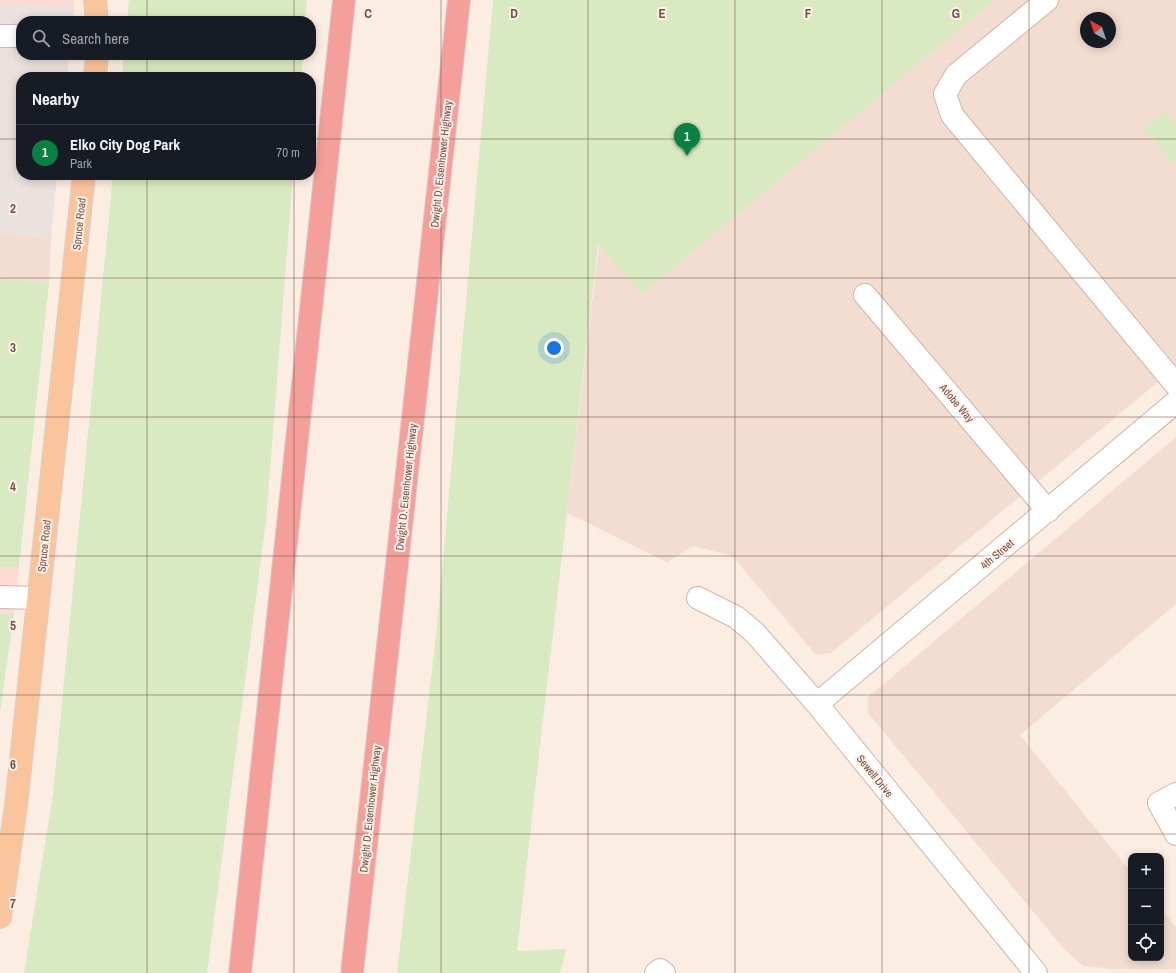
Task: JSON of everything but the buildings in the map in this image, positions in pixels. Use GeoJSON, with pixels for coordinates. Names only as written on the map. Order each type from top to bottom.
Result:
{"type":"FeatureCollection","features":[{"type":"Feature","properties":{"kind":"highway"},"geometry":{"type":"LineString","coordinates":[[240,973],[344,0]]}},
{"type":"Feature","properties":{"kind":"highway","name":"Dwight D. Eisenhower Highway"},"geometry":{"type":"LineString","coordinates":[[352,973],[459,0]]}},
{"type":"Feature","properties":{"kind":"main road"},"geometry":{"type":"LineString","coordinates":[[95,0],[97,16]]}},
{"type":"Feature","properties":{"kind":"main road"},"geometry":{"type":"LineString","coordinates":[[101,16],[103,0]]}},
{"type":"Feature","properties":{"kind":"main road"},"geometry":{"type":"LineString","coordinates":[[96,72],[97,60]]}},
{"type":"Feature","properties":{"kind":"main road","name":"Spruce Road"},"geometry":{"type":"LineString","coordinates":[[0,917],[3,866],[16,806],[83,180]]}},
{"type":"Feature","properties":{"kind":"street"},"geometry":{"type":"LineString","coordinates":[[1047,0],[956,75],[945,94],[952,115],[1176,385]]}},
{"type":"Feature","properties":{"kind":"street"},"geometry":{"type":"LineString","coordinates":[[0,36],[16,36]]}},
{"type":"Feature","properties":{"kind":"street","name":"Adobe Way"},"geometry":{"type":"LineString","coordinates":[[865,295],[1048,510]]}},
{"type":"Feature","properties":{"kind":"street","name":"4th Street"},"geometry":{"type":"LineString","coordinates":[[817,704],[1176,402]]}},
{"type":"Feature","properties":{"kind":"street"},"geometry":{"type":"LineString","coordinates":[[0,597],[38,598]]}},
{"type":"Feature","properties":{"kind":"street","name":"Sewell Drive"},"geometry":{"type":"LineString","coordinates":[[698,598],[736,617],[755,633],[817,704],[1036,973]]}},
{"type":"Feature","properties":{"kind":"street"},"geometry":{"type":"LineString","coordinates":[[1176,794],[1159,803],[1176,834]]}},
{"type":"Feature","properties":{"kind":"shaded area"},"geometry":{"type":"Polygon","coordinates":[[[0,0],[74,0],[73,16],[18,16],[0,14],[0,0]]]}},
{"type":"Feature","properties":{"kind":"shaded area"},"geometry":{"type":"Polygon","coordinates":[[[995,0],[1176,0],[1176,367],[831,653],[816,655],[732,556],[694,546],[667,562],[567,513],[599,244],[642,294],[995,0]]]}},
{"type":"Feature","properties":{"kind":"shaded area"},"geometry":{"type":"Polygon","coordinates":[[[0,4],[74,7],[73,16],[16,16],[16,60],[69,60],[67,72],[16,72],[16,180],[57,180],[51,238],[0,233],[0,4]]]}},
{"type":"Feature","properties":{"kind":"shaded area"},"geometry":{"type":"Polygon","coordinates":[[[0,233],[51,238],[49,283],[0,278],[0,233]]]}},
{"type":"Feature","properties":{"kind":"shaded area"},"geometry":{"type":"Polygon","coordinates":[[[1176,437],[1176,604],[1020,735],[1128,868],[1128,961],[1164,961],[1164,913],[1176,927],[1176,969],[1112,969],[1083,966],[1065,950],[868,713],[868,697],[1176,437]]]}},
{"type":"Feature","properties":{"kind":"shaded area"},"geometry":{"type":"Polygon","coordinates":[[[0,567],[19,567],[14,613],[0,614],[0,567]]]}},
{"type":"Feature","properties":{"kind":"green space"},"geometry":{"type":"Polygon","coordinates":[[[129,0],[307,0],[305,16],[127,16],[129,0]]]}},
{"type":"Feature","properties":{"kind":"green space"},"geometry":{"type":"Polygon","coordinates":[[[493,0],[995,0],[642,294],[598,244],[517,951],[566,949],[560,973],[397,973],[437,627],[493,0]]]}},
{"type":"Feature","properties":{"kind":"green space"},"geometry":{"type":"Polygon","coordinates":[[[124,60],[303,60],[301,72],[122,72],[124,60]]]}},
{"type":"Feature","properties":{"kind":"green space"},"geometry":{"type":"Polygon","coordinates":[[[1165,111],[1176,124],[1176,166],[1144,129],[1165,111]]]}},
{"type":"Feature","properties":{"kind":"green space"},"geometry":{"type":"Polygon","coordinates":[[[113,180],[293,180],[266,521],[207,973],[24,973],[53,795],[113,180]]]}},
{"type":"Feature","properties":{"kind":"green space"},"geometry":{"type":"Polygon","coordinates":[[[0,278],[49,283],[19,567],[0,567],[0,278]]]}},
{"type":"Feature","properties":{"kind":"green space"},"geometry":{"type":"Polygon","coordinates":[[[14,613],[0,713],[0,614],[14,613]]]}},
{"type":"Feature","properties":{"kind":"place","name":"Elko City Dog Park"},"geometry":{"type":"Point","coordinates":[687,156]}}]}
